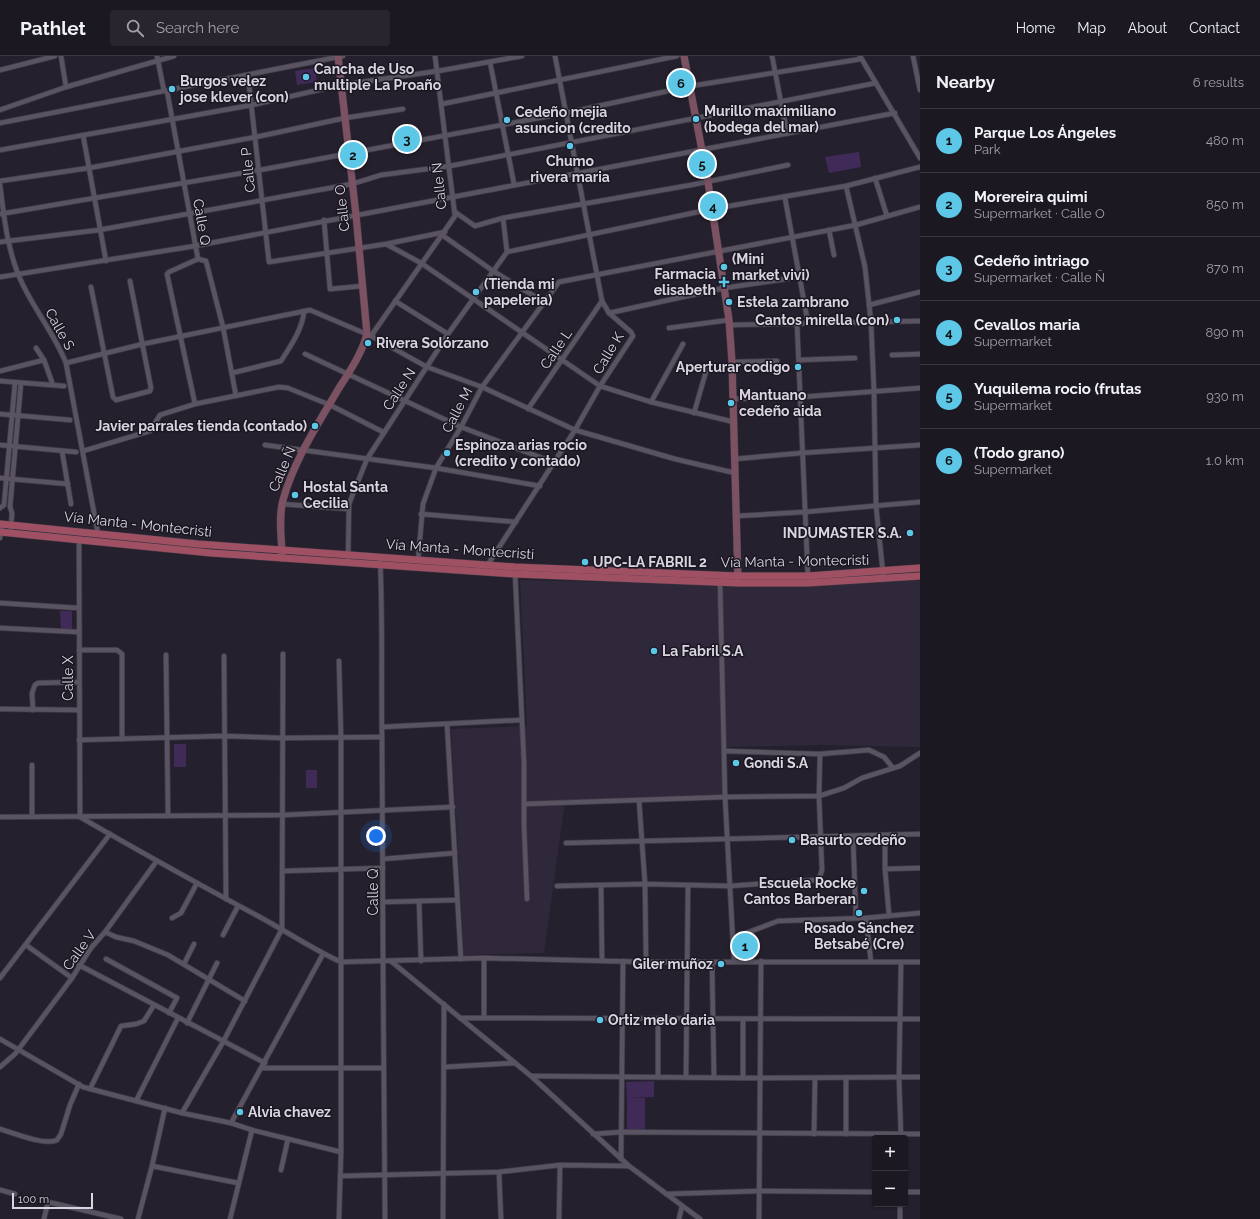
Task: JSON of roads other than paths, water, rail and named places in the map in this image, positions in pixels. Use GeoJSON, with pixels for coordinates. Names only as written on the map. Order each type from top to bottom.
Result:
{"type":"FeatureCollection","features":[{"type":"Feature","properties":{"kind":"main road","name":"Vía Manta - Montecristi"},"geometry":{"type":"LineString","coordinates":[[1,524],[282,555]]}},
{"type":"Feature","properties":{"kind":"main road","name":"Vía Manta - Montecristi"},"geometry":{"type":"LineString","coordinates":[[0,534],[10,533],[79,540],[348,559],[381,565],[417,563]]}},
{"type":"Feature","properties":{"kind":"main road","name":"Vía Manta - Montecristi"},"geometry":{"type":"LineString","coordinates":[[348,559],[380,557],[417,563],[485,569],[738,580],[808,580],[883,575],[920,576]]}},
{"type":"Feature","properties":{"kind":"main road","name":"Vía Manta - Montecristi"},"geometry":{"type":"LineString","coordinates":[[883,575],[920,568]]}},
{"type":"Feature","properties":{"kind":"street"},"geometry":{"type":"LineString","coordinates":[[0,70],[55,56]]}},
{"type":"Feature","properties":{"kind":"street"},"geometry":{"type":"LineString","coordinates":[[62,56],[66,87]]}},
{"type":"Feature","properties":{"kind":"street"},"geometry":{"type":"LineString","coordinates":[[0,110],[66,87],[158,58],[174,56]]}},
{"type":"Feature","properties":{"kind":"street"},"geometry":{"type":"LineString","coordinates":[[0,123],[248,76],[340,56]]}},
{"type":"Feature","properties":{"kind":"street","name":"Calle O"},"geometry":{"type":"LineString","coordinates":[[340,56],[341,85],[356,215],[362,286],[369,335]]}},
{"type":"Feature","properties":{"kind":"street","name":"Calle Ñ"},"geometry":{"type":"LineString","coordinates":[[282,555],[282,504],[288,486],[304,450],[369,335],[454,220],[454,197],[435,56]]}},
{"type":"Feature","properties":{"kind":"street"},"geometry":{"type":"LineString","coordinates":[[0,150],[252,105],[341,85],[438,71],[522,56]]}},
{"type":"Feature","properties":{"kind":"street","name":"Calle K"},"geometry":{"type":"LineString","coordinates":[[485,569],[555,463],[600,386],[633,336],[631,332],[609,313],[602,301],[583,204],[573,142],[555,56]]}},
{"type":"Feature","properties":{"kind":"street"},"geometry":{"type":"LineString","coordinates":[[442,104],[677,56]]}},
{"type":"Feature","properties":{"kind":"street"},"geometry":{"type":"LineString","coordinates":[[684,56],[697,117],[701,150],[708,182],[729,322],[732,362],[738,580]]}},
{"type":"Feature","properties":{"kind":"street"},"geometry":{"type":"LineString","coordinates":[[772,56],[787,133]]}},
{"type":"Feature","properties":{"kind":"street"},"geometry":{"type":"LineString","coordinates":[[913,56],[920,90]]}},
{"type":"Feature","properties":{"kind":"street"},"geometry":{"type":"LineString","coordinates":[[2,214],[260,170],[349,152],[566,113],[691,86],[861,57],[920,157]]}},
{"type":"Feature","properties":{"kind":"street","name":"Calle Q"},"geometry":{"type":"LineString","coordinates":[[158,58],[173,118],[198,260],[206,261],[223,327],[236,396]]}},
{"type":"Feature","properties":{"kind":"street"},"geometry":{"type":"LineString","coordinates":[[490,62],[514,184]]}},
{"type":"Feature","properties":{"kind":"street","name":"Calle P"},"geometry":{"type":"LineString","coordinates":[[248,76],[260,170],[269,262],[327,254]]}},
{"type":"Feature","properties":{"kind":"street"},"geometry":{"type":"LineString","coordinates":[[0,242],[99,230],[190,214],[352,184],[381,175],[450,166],[876,83]]}},
{"type":"Feature","properties":{"kind":"street"},"geometry":{"type":"LineString","coordinates":[[0,181],[89,168],[179,150],[256,137],[345,118],[402,110]]}},
{"type":"Feature","properties":{"kind":"street"},"geometry":{"type":"LineString","coordinates":[[0,277],[195,246],[324,220],[454,197],[514,184],[894,114]]}},
{"type":"Feature","properties":{"kind":"street"},"geometry":{"type":"LineString","coordinates":[[83,135],[99,230],[106,261]]}},
{"type":"Feature","properties":{"kind":"street"},"geometry":{"type":"LineString","coordinates":[[455,212],[475,226],[503,218],[708,182],[788,165]]}},
{"type":"Feature","properties":{"kind":"street"},"geometry":{"type":"LineString","coordinates":[[503,218],[507,252],[712,209],[785,198],[846,186],[920,167]]}},
{"type":"Feature","properties":{"kind":"street"},"geometry":{"type":"LineString","coordinates":[[875,178],[887,216]]}},
{"type":"Feature","properties":{"kind":"street","name":"Calle S"},"geometry":{"type":"LineString","coordinates":[[0,186],[2,214],[19,274],[46,326],[58,342],[66,363],[98,534]]}},
{"type":"Feature","properties":{"kind":"street"},"geometry":{"type":"LineString","coordinates":[[846,186],[865,267],[871,322],[876,506],[883,575]]}},
{"type":"Feature","properties":{"kind":"street"},"geometry":{"type":"LineString","coordinates":[[785,198],[808,323]]}},
{"type":"Feature","properties":{"kind":"street"},"geometry":{"type":"LineString","coordinates":[[596,275],[719,250],[792,238],[856,225],[920,207]]}},
{"type":"Feature","properties":{"kind":"street"},"geometry":{"type":"LineString","coordinates":[[324,220],[330,289],[362,286]]}},
{"type":"Feature","properties":{"kind":"street"},"geometry":{"type":"LineString","coordinates":[[829,230],[834,255]]}},
{"type":"Feature","properties":{"kind":"street"},"geometry":{"type":"LineString","coordinates":[[327,254],[443,233],[493,271],[544,302]]}},
{"type":"Feature","properties":{"kind":"street"},"geometry":{"type":"LineString","coordinates":[[386,244],[421,264],[600,386],[651,402],[734,422]]}},
{"type":"Feature","properties":{"kind":"street","name":"Calle N"},"geometry":{"type":"LineString","coordinates":[[348,559],[349,504],[367,459],[383,432],[405,402],[448,334],[507,252]]}},
{"type":"Feature","properties":{"kind":"street"},"geometry":{"type":"LineString","coordinates":[[195,404],[182,337],[167,274],[198,260]]}},
{"type":"Feature","properties":{"kind":"street","name":"Calle M"},"geometry":{"type":"LineString","coordinates":[[417,563],[421,514],[436,468],[461,427],[482,387],[559,282],[596,275]]}},
{"type":"Feature","properties":{"kind":"street"},"geometry":{"type":"LineString","coordinates":[[609,313],[724,288],[800,277]]}},
{"type":"Feature","properties":{"kind":"street"},"geometry":{"type":"LineString","coordinates":[[91,286],[103,353],[113,397],[116,400],[150,391],[151,388],[130,281]]}},
{"type":"Feature","properties":{"kind":"street"},"geometry":{"type":"LineString","coordinates":[[869,304],[920,292]]}},
{"type":"Feature","properties":{"kind":"street"},"geometry":{"type":"LineString","coordinates":[[395,301],[448,334]]}},
{"type":"Feature","properties":{"kind":"street","name":"Calle L"},"geometry":{"type":"LineString","coordinates":[[528,409],[602,301]]}},
{"type":"Feature","properties":{"kind":"street"},"geometry":{"type":"LineString","coordinates":[[66,363],[143,344],[310,310],[369,335],[427,367],[482,387],[575,430],[675,459],[735,473]]}},
{"type":"Feature","properties":{"kind":"street"},"geometry":{"type":"LineString","coordinates":[[232,373],[281,361],[299,329],[304,317],[304,311]]}},
{"type":"Feature","properties":{"kind":"street"},"geometry":{"type":"LineString","coordinates":[[669,328],[729,322],[808,323],[920,321]]}},
{"type":"Feature","properties":{"kind":"street"},"geometry":{"type":"LineString","coordinates":[[796,323],[801,397],[804,512],[808,580]]}},
{"type":"Feature","properties":{"kind":"street"},"geometry":{"type":"LineString","coordinates":[[651,402],[683,344]]}},
{"type":"Feature","properties":{"kind":"street"},"geometry":{"type":"LineString","coordinates":[[36,348],[44,360],[53,385]]}},
{"type":"Feature","properties":{"kind":"street"},"geometry":{"type":"LineString","coordinates":[[305,354],[461,427],[555,463]]}},
{"type":"Feature","properties":{"kind":"street"},"geometry":{"type":"LineString","coordinates":[[892,355],[920,354]]}},
{"type":"Feature","properties":{"kind":"street"},"geometry":{"type":"LineString","coordinates":[[799,360],[855,358]]}},
{"type":"Feature","properties":{"kind":"street"},"geometry":{"type":"LineString","coordinates":[[0,371],[44,360]]}},
{"type":"Feature","properties":{"kind":"street"},"geometry":{"type":"LineString","coordinates":[[732,362],[777,361]]}},
{"type":"Feature","properties":{"kind":"street"},"geometry":{"type":"LineString","coordinates":[[694,413],[707,368]]}},
{"type":"Feature","properties":{"kind":"street"},"geometry":{"type":"LineString","coordinates":[[0,381],[64,386]]}},
{"type":"Feature","properties":{"kind":"street"},"geometry":{"type":"LineString","coordinates":[[0,508],[4,505],[15,383]]}},
{"type":"Feature","properties":{"kind":"street"},"geometry":{"type":"LineString","coordinates":[[10,533],[12,513],[10,507],[12,479],[21,383]]}},
{"type":"Feature","properties":{"kind":"street"},"geometry":{"type":"LineString","coordinates":[[83,451],[150,431],[160,415],[195,404],[279,387],[288,388],[330,405],[383,432]]}},
{"type":"Feature","properties":{"kind":"street"},"geometry":{"type":"LineString","coordinates":[[733,399],[801,397],[920,388]]}},
{"type":"Feature","properties":{"kind":"street"},"geometry":{"type":"LineString","coordinates":[[0,414],[70,420]]}},
{"type":"Feature","properties":{"kind":"street"},"geometry":{"type":"LineString","coordinates":[[0,445],[76,452]]}},
{"type":"Feature","properties":{"kind":"street"},"geometry":{"type":"LineString","coordinates":[[265,445],[436,468],[540,486]]}},
{"type":"Feature","properties":{"kind":"street"},"geometry":{"type":"LineString","coordinates":[[735,459],[875,447],[920,445]]}},
{"type":"Feature","properties":{"kind":"street"},"geometry":{"type":"LineString","coordinates":[[62,451],[71,504]]}},
{"type":"Feature","properties":{"kind":"street"},"geometry":{"type":"LineString","coordinates":[[0,478],[68,484]]}},
{"type":"Feature","properties":{"kind":"street"},"geometry":{"type":"LineString","coordinates":[[736,516],[920,502]]}},
{"type":"Feature","properties":{"kind":"street"},"geometry":{"type":"LineString","coordinates":[[282,504],[349,509]]}},
{"type":"Feature","properties":{"kind":"street"},"geometry":{"type":"LineString","coordinates":[[421,514],[516,522]]}},
{"type":"Feature","properties":{"kind":"street"},"geometry":{"type":"LineString","coordinates":[[0,534],[1,524]]}},
{"type":"Feature","properties":{"kind":"street","name":"Calle X"},"geometry":{"type":"LineString","coordinates":[[79,540],[78,710],[80,817]]}},
{"type":"Feature","properties":{"kind":"street","name":"Calle Q"},"geometry":{"type":"LineString","coordinates":[[380,557],[384,902],[383,1068],[385,1219]]}},
{"type":"Feature","properties":{"kind":"street"},"geometry":{"type":"LineString","coordinates":[[515,570],[524,763],[527,899]]}},
{"type":"Feature","properties":{"kind":"street"},"geometry":{"type":"LineString","coordinates":[[720,579],[725,797],[734,961]]}},
{"type":"Feature","properties":{"kind":"street"},"geometry":{"type":"LineString","coordinates":[[0,603],[78,608]]}},
{"type":"Feature","properties":{"kind":"street"},"geometry":{"type":"LineString","coordinates":[[0,628],[78,632]]}},
{"type":"Feature","properties":{"kind":"street"},"geometry":{"type":"LineString","coordinates":[[79,650],[117,650],[122,654],[122,739]]}},
{"type":"Feature","properties":{"kind":"street"},"geometry":{"type":"LineString","coordinates":[[182,1112],[223,1042],[282,929],[283,654]]}},
{"type":"Feature","properties":{"kind":"street"},"geometry":{"type":"LineString","coordinates":[[166,655],[168,816]]}},
{"type":"Feature","properties":{"kind":"street"},"geometry":{"type":"LineString","coordinates":[[224,656],[225,716],[223,736],[226,815],[226,899]]}},
{"type":"Feature","properties":{"kind":"street"},"geometry":{"type":"LineString","coordinates":[[339,1219],[341,1152],[340,661]]}},
{"type":"Feature","properties":{"kind":"street"},"geometry":{"type":"LineString","coordinates":[[33,710],[32,693],[34,685],[38,683],[78,682]]}},
{"type":"Feature","properties":{"kind":"street"},"geometry":{"type":"LineString","coordinates":[[0,710],[78,710]]}},
{"type":"Feature","properties":{"kind":"street"},"geometry":{"type":"LineString","coordinates":[[382,728],[521,720]]}},
{"type":"Feature","properties":{"kind":"street"},"geometry":{"type":"LineString","coordinates":[[447,724],[461,960]]}},
{"type":"Feature","properties":{"kind":"street"},"geometry":{"type":"LineString","coordinates":[[79,740],[223,736],[282,738],[382,737]]}},
{"type":"Feature","properties":{"kind":"street"},"geometry":{"type":"LineString","coordinates":[[724,751],[820,754],[869,750],[884,757],[893,768]]}},
{"type":"Feature","properties":{"kind":"street"},"geometry":{"type":"LineString","coordinates":[[524,804],[725,797],[819,796],[844,788],[862,778],[900,766],[920,753]]}},
{"type":"Feature","properties":{"kind":"street"},"geometry":{"type":"LineString","coordinates":[[557,886],[644,884],[730,886],[815,880],[820,876],[822,870],[819,796],[820,754]]}},
{"type":"Feature","properties":{"kind":"street"},"geometry":{"type":"LineString","coordinates":[[32,765],[32,817]]}},
{"type":"Feature","properties":{"kind":"street"},"geometry":{"type":"LineString","coordinates":[[639,800],[644,884],[646,962]]}},
{"type":"Feature","properties":{"kind":"street"},"geometry":{"type":"LineString","coordinates":[[0,817],[283,815],[452,807]]}},
{"type":"Feature","properties":{"kind":"street"},"geometry":{"type":"LineString","coordinates":[[80,817],[156,862],[282,929],[323,954],[341,962],[392,962],[484,958],[646,962],[920,962]]}},
{"type":"Feature","properties":{"kind":"street"},"geometry":{"type":"LineString","coordinates":[[0,978],[110,834]]}},
{"type":"Feature","properties":{"kind":"street"},"geometry":{"type":"LineString","coordinates":[[566,843],[642,842],[728,838],[821,838],[920,834]]}},
{"type":"Feature","properties":{"kind":"street"},"geometry":{"type":"LineString","coordinates":[[885,835],[885,869],[889,915]]}},
{"type":"Feature","properties":{"kind":"street"},"geometry":{"type":"LineString","coordinates":[[853,837],[856,918]]}},
{"type":"Feature","properties":{"kind":"street"},"geometry":{"type":"LineString","coordinates":[[383,860],[455,853]]}},
{"type":"Feature","properties":{"kind":"street","name":"Calle V"},"geometry":{"type":"LineString","coordinates":[[0,1067],[12,1058],[156,862]]}},
{"type":"Feature","properties":{"kind":"street"},"geometry":{"type":"LineString","coordinates":[[283,871],[383,868]]}},
{"type":"Feature","properties":{"kind":"street"},"geometry":{"type":"LineString","coordinates":[[885,869],[920,868]]}},
{"type":"Feature","properties":{"kind":"street"},"geometry":{"type":"LineString","coordinates":[[172,918],[181,913],[197,883]]}},
{"type":"Feature","properties":{"kind":"street"},"geometry":{"type":"LineString","coordinates":[[601,885],[602,960]]}},
{"type":"Feature","properties":{"kind":"street"},"geometry":{"type":"LineString","coordinates":[[686,1077],[688,885]]}},
{"type":"Feature","properties":{"kind":"street"},"geometry":{"type":"LineString","coordinates":[[384,902],[457,900]]}},
{"type":"Feature","properties":{"kind":"street"},"geometry":{"type":"LineString","coordinates":[[418,901],[421,961]]}},
{"type":"Feature","properties":{"kind":"street"},"geometry":{"type":"LineString","coordinates":[[223,935],[238,906]]}},
{"type":"Feature","properties":{"kind":"street"},"geometry":{"type":"LineString","coordinates":[[733,938],[778,921],[866,918],[920,913]]}},
{"type":"Feature","properties":{"kind":"street"},"geometry":{"type":"LineString","coordinates":[[866,918],[871,962]]}},
{"type":"Feature","properties":{"kind":"street"},"geometry":{"type":"LineString","coordinates":[[106,932],[116,937],[150,947],[184,964],[245,1001]]}},
{"type":"Feature","properties":{"kind":"street"},"geometry":{"type":"LineString","coordinates":[[26,944],[72,978]]}},
{"type":"Feature","properties":{"kind":"street"},"geometry":{"type":"LineString","coordinates":[[184,964],[194,944]]}},
{"type":"Feature","properties":{"kind":"street"},"geometry":{"type":"LineString","coordinates":[[231,1123],[264,1065],[323,954]]}},
{"type":"Feature","properties":{"kind":"street"},"geometry":{"type":"LineString","coordinates":[[484,958],[484,1018]]}},
{"type":"Feature","properties":{"kind":"street"},"geometry":{"type":"LineString","coordinates":[[106,959],[177,998],[169,1013]]}},
{"type":"Feature","properties":{"kind":"street"},"geometry":{"type":"LineString","coordinates":[[621,1159],[623,961]]}},
{"type":"Feature","properties":{"kind":"street"},"geometry":{"type":"LineString","coordinates":[[759,1219],[761,961]]}},
{"type":"Feature","properties":{"kind":"street"},"geometry":{"type":"LineString","coordinates":[[392,962],[531,1076],[629,1166],[700,1219]]}},
{"type":"Feature","properties":{"kind":"street"},"geometry":{"type":"LineString","coordinates":[[712,962],[714,1077]]}},
{"type":"Feature","properties":{"kind":"street"},"geometry":{"type":"LineString","coordinates":[[901,962],[899,1078],[901,1135]]}},
{"type":"Feature","properties":{"kind":"street"},"geometry":{"type":"LineString","coordinates":[[187,1023],[217,963]]}},
{"type":"Feature","properties":{"kind":"street"},"geometry":{"type":"LineString","coordinates":[[79,965],[264,1065],[383,1068]]}},
{"type":"Feature","properties":{"kind":"street"},"geometry":{"type":"LineString","coordinates":[[444,1004],[442,1173],[444,1219]]}},
{"type":"Feature","properties":{"kind":"street"},"geometry":{"type":"LineString","coordinates":[[90,1089],[121,1026],[136,1024],[144,1021],[154,1006]]}},
{"type":"Feature","properties":{"kind":"street"},"geometry":{"type":"LineString","coordinates":[[136,1101],[178,1018]]}},
{"type":"Feature","properties":{"kind":"street"},"geometry":{"type":"LineString","coordinates":[[460,1018],[712,1018],[743,1020],[920,1019]]}},
{"type":"Feature","properties":{"kind":"street"},"geometry":{"type":"LineString","coordinates":[[658,1019],[658,1077]]}},
{"type":"Feature","properties":{"kind":"street"},"geometry":{"type":"LineString","coordinates":[[743,1020],[743,1078]]}},
{"type":"Feature","properties":{"kind":"street"},"geometry":{"type":"LineString","coordinates":[[0,1039],[78,1084],[90,1089],[231,1123],[252,1130],[341,1152]]}},
{"type":"Feature","properties":{"kind":"street"},"geometry":{"type":"LineString","coordinates":[[444,1067],[515,1063]]}},
{"type":"Feature","properties":{"kind":"street"},"geometry":{"type":"LineString","coordinates":[[531,1076],[743,1078],[920,1077]]}},
{"type":"Feature","properties":{"kind":"street"},"geometry":{"type":"LineString","coordinates":[[814,1078],[814,1134]]}},
{"type":"Feature","properties":{"kind":"street"},"geometry":{"type":"LineString","coordinates":[[846,1078],[846,1134]]}},
{"type":"Feature","properties":{"kind":"street"},"geometry":{"type":"LineString","coordinates":[[0,1129],[26,1137],[55,1141],[62,1134],[70,1105],[78,1084]]}},
{"type":"Feature","properties":{"kind":"street"},"geometry":{"type":"LineString","coordinates":[[138,1219],[165,1108]]}},
{"type":"Feature","properties":{"kind":"street"},"geometry":{"type":"LineString","coordinates":[[230,1219],[252,1130]]}},
{"type":"Feature","properties":{"kind":"street"},"geometry":{"type":"LineString","coordinates":[[593,1134],[622,1132],[874,1135]]}},
{"type":"Feature","properties":{"kind":"street"},"geometry":{"type":"LineString","coordinates":[[908,1135],[920,1134]]}},
{"type":"Feature","properties":{"kind":"street"},"geometry":{"type":"LineString","coordinates":[[281,1170],[288,1139]]}},
{"type":"Feature","properties":{"kind":"street"},"geometry":{"type":"LineString","coordinates":[[152,1166],[238,1183]]}},
{"type":"Feature","properties":{"kind":"street"},"geometry":{"type":"LineString","coordinates":[[340,1176],[499,1172],[560,1166],[629,1166]]}},
{"type":"Feature","properties":{"kind":"street"},"geometry":{"type":"LineString","coordinates":[[559,1219],[560,1166]]}},
{"type":"Feature","properties":{"kind":"street"},"geometry":{"type":"LineString","coordinates":[[499,1172],[501,1219]]}},
{"type":"Feature","properties":{"kind":"street"},"geometry":{"type":"LineString","coordinates":[[0,1190],[15,1194]]}},
{"type":"Feature","properties":{"kind":"street"},"geometry":{"type":"LineString","coordinates":[[666,1194],[759,1191],[872,1192]]}},
{"type":"Feature","properties":{"kind":"street"},"geometry":{"type":"LineString","coordinates":[[908,1192],[920,1192]]}},
{"type":"Feature","properties":{"kind":"street"},"geometry":{"type":"LineString","coordinates":[[44,1219],[48,1202],[121,1219]]}},
{"type":"Feature","properties":{"kind":"street"},"geometry":{"type":"LineString","coordinates":[[679,1219],[682,1206]]}},
{"type":"Feature","properties":{"kind":"street"},"geometry":{"type":"LineString","coordinates":[[900,1207],[900,1219]]}},
{"type":"Feature","properties":{"kind":"place","name":"Cancha de Uso multiple La Proaño"},"geometry":{"type":"Point","coordinates":[306,77]}},
{"type":"Feature","properties":{"kind":"place","name":"(Todo grano)"},"geometry":{"type":"Point","coordinates":[681,83]}},
{"type":"Feature","properties":{"kind":"place","name":"Burgos velez jose klever (con)"},"geometry":{"type":"Point","coordinates":[172,89]}},
{"type":"Feature","properties":{"kind":"place","name":"Murillo maximiliano (bodega del mar)"},"geometry":{"type":"Point","coordinates":[696,119]}},
{"type":"Feature","properties":{"kind":"place","name":"Cedeño mejia asuncion (credito"},"geometry":{"type":"Point","coordinates":[507,120]}},
{"type":"Feature","properties":{"kind":"place","name":"Cedeño intriago"},"geometry":{"type":"Point","coordinates":[407,139]}},
{"type":"Feature","properties":{"kind":"place","name":"Chumo rivera maria"},"geometry":{"type":"Point","coordinates":[570,146]}},
{"type":"Feature","properties":{"kind":"place","name":"Morereira quimi"},"geometry":{"type":"Point","coordinates":[353,155]}},
{"type":"Feature","properties":{"kind":"place","name":"Yuquilema rocio (frutas"},"geometry":{"type":"Point","coordinates":[702,164]}},
{"type":"Feature","properties":{"kind":"place","name":"Cevallos maria"},"geometry":{"type":"Point","coordinates":[713,206]}},
{"type":"Feature","properties":{"kind":"place","name":"(Mini market vivi)"},"geometry":{"type":"Point","coordinates":[724,267]}},
{"type":"Feature","properties":{"kind":"place","name":"Farmacia elisabeth"},"geometry":{"type":"Point","coordinates":[724,282]}},
{"type":"Feature","properties":{"kind":"place","name":"(Tienda mi papeleria)"},"geometry":{"type":"Point","coordinates":[476,292]}},
{"type":"Feature","properties":{"kind":"place","name":"Estela zambrano"},"geometry":{"type":"Point","coordinates":[729,302]}},
{"type":"Feature","properties":{"kind":"place","name":"Cantos mirella (con)"},"geometry":{"type":"Point","coordinates":[897,320]}},
{"type":"Feature","properties":{"kind":"place","name":"Rivera Solórzano"},"geometry":{"type":"Point","coordinates":[368,343]}},
{"type":"Feature","properties":{"kind":"place","name":"Aperturar codigo"},"geometry":{"type":"Point","coordinates":[798,367]}},
{"type":"Feature","properties":{"kind":"place","name":"Mantuano cedeño aida"},"geometry":{"type":"Point","coordinates":[731,403]}},
{"type":"Feature","properties":{"kind":"place","name":"Javier parrales tienda (contado)"},"geometry":{"type":"Point","coordinates":[315,426]}},
{"type":"Feature","properties":{"kind":"place","name":"Espinoza arias rocio (credito y contado)"},"geometry":{"type":"Point","coordinates":[447,453]}},
{"type":"Feature","properties":{"kind":"place","name":"Hostal Santa Cecilia"},"geometry":{"type":"Point","coordinates":[295,495]}},
{"type":"Feature","properties":{"kind":"place","name":"INDUMASTER S.A."},"geometry":{"type":"Point","coordinates":[910,533]}},
{"type":"Feature","properties":{"kind":"place","name":"UPC-LA FABRIL 2"},"geometry":{"type":"Point","coordinates":[585,562]}},
{"type":"Feature","properties":{"kind":"place","name":"La Fabril S.A"},"geometry":{"type":"Point","coordinates":[654,651]}},
{"type":"Feature","properties":{"kind":"place","name":"Gondi S.A"},"geometry":{"type":"Point","coordinates":[736,763]}},
{"type":"Feature","properties":{"kind":"place","name":"Basurto cedeño"},"geometry":{"type":"Point","coordinates":[792,840]}},
{"type":"Feature","properties":{"kind":"place","name":"Escuela Rocke Cantos Barberan"},"geometry":{"type":"Point","coordinates":[864,891]}},
{"type":"Feature","properties":{"kind":"place","name":"Rosado Sánchez Betsabé (Cre)"},"geometry":{"type":"Point","coordinates":[859,913]}},
{"type":"Feature","properties":{"kind":"place","name":"Parque Los Ángeles"},"geometry":{"type":"Point","coordinates":[745,946]}},
{"type":"Feature","properties":{"kind":"place","name":"Giler muñoz"},"geometry":{"type":"Point","coordinates":[721,964]}},
{"type":"Feature","properties":{"kind":"place","name":"Ortiz melo daria"},"geometry":{"type":"Point","coordinates":[600,1020]}},
{"type":"Feature","properties":{"kind":"place","name":"Alvia chavez"},"geometry":{"type":"Point","coordinates":[240,1112]}}]}
